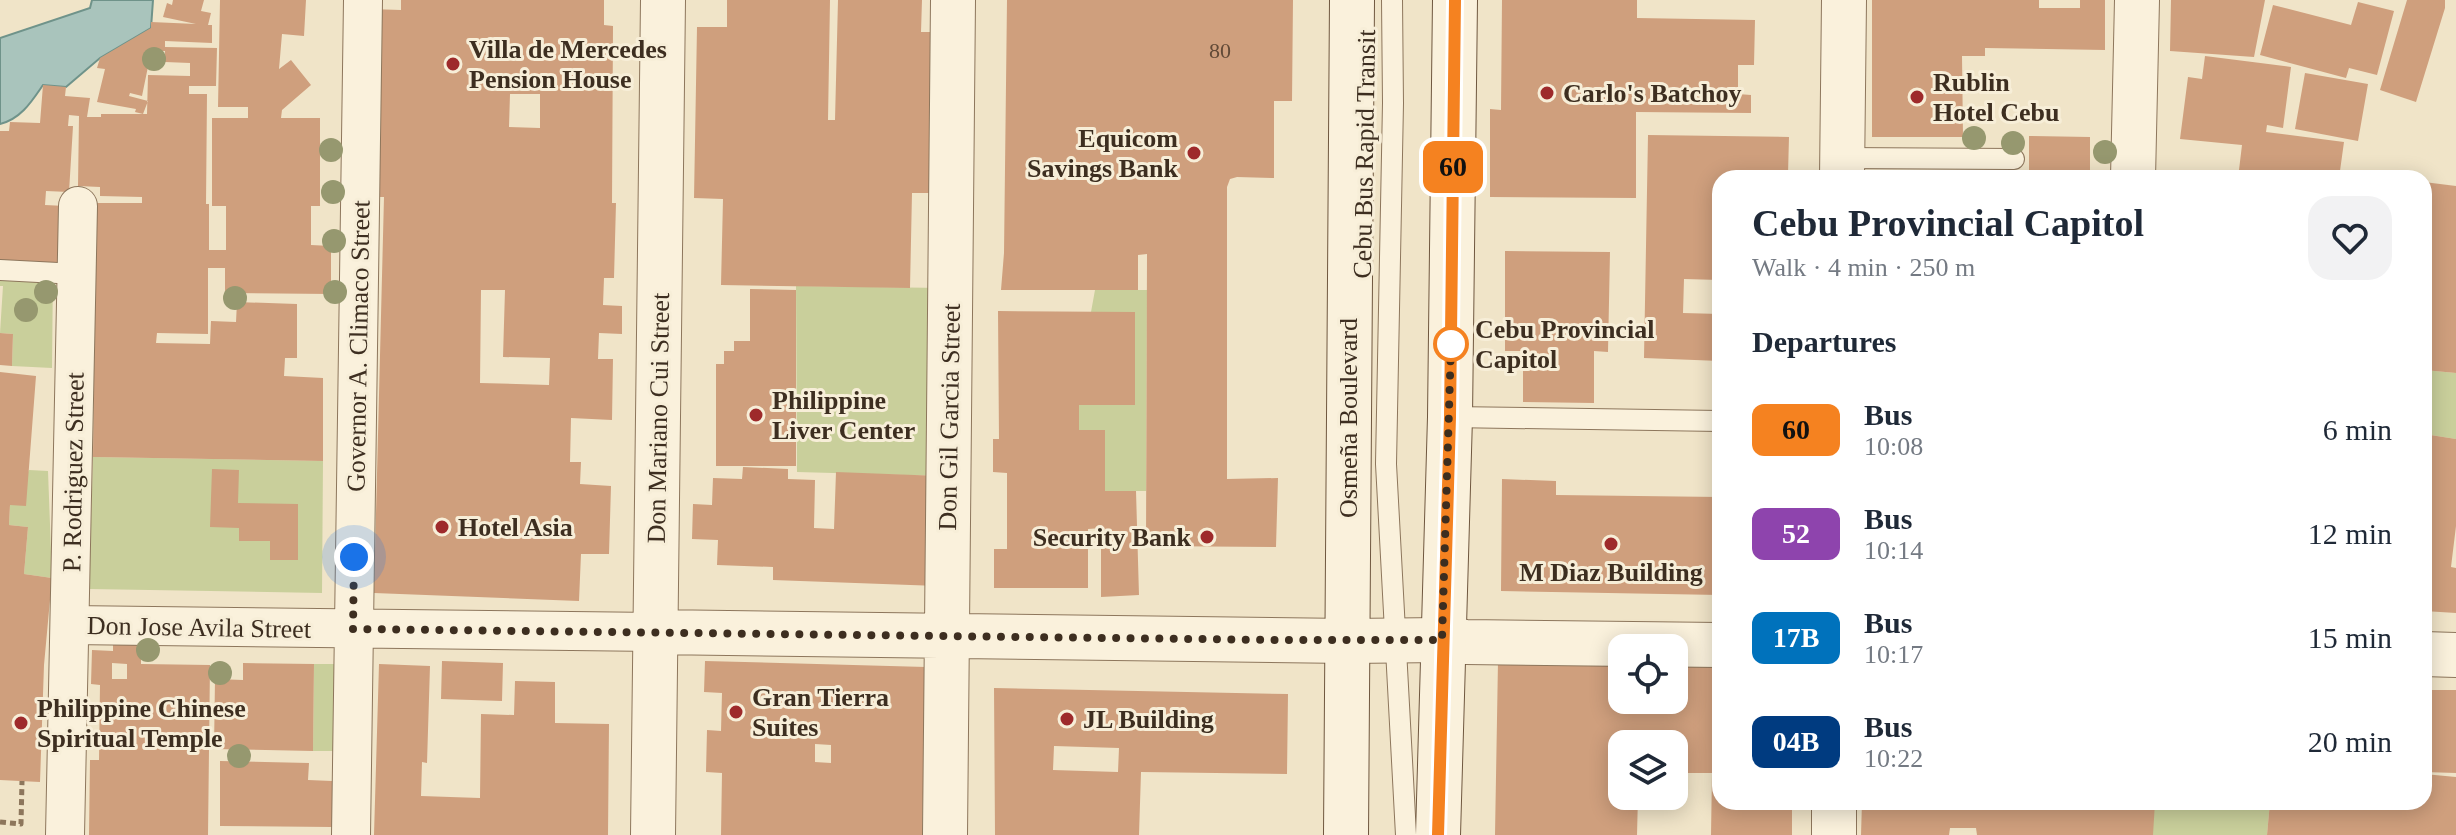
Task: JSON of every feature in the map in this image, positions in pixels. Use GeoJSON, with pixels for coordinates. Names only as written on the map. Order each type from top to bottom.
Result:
{"type":"FeatureCollection","features":[{"type":"Feature","properties":{"kind":"street","name":"Governor A. Climaco Street"},"geometry":{"type":"LineString","coordinates":[[351,835],[363,0]]}},
{"type":"Feature","properties":{"kind":"street","name":"Don Mariano Cui Street"},"geometry":{"type":"LineString","coordinates":[[653,835],[663,0]]}},
{"type":"Feature","properties":{"kind":"street","name":"Don Gil Garcia Street"},"geometry":{"type":"LineString","coordinates":[[945,835],[953,0]]}},
{"type":"Feature","properties":{"kind":"street","name":"Osmeña Boulevard"},"geometry":{"type":"LineString","coordinates":[[1346,835],[1352,0]]}},
{"type":"Feature","properties":{"kind":"street"},"geometry":{"type":"LineString","coordinates":[[1438,835],[1450,417],[1455,0]]}},
{"type":"Feature","properties":{"kind":"street"},"geometry":{"type":"LineString","coordinates":[[1842,168],[1844,0]]}},
{"type":"Feature","properties":{"kind":"street"},"geometry":{"type":"LineString","coordinates":[[2133,170],[2137,0]]}},
{"type":"Feature","properties":{"kind":"street","name":"P. Rodriguez Street"},"geometry":{"type":"LineString","coordinates":[[65,835],[78,206]]}},
{"type":"Feature","properties":{"kind":"street","name":"Don Jose Avila Street"},"geometry":{"type":"LineString","coordinates":[[70,625],[1712,645]]}},
{"type":"Feature","properties":{"kind":"street"},"geometry":{"type":"LineString","coordinates":[[2432,654],[2456,655]]}},
{"type":"Feature","properties":{"kind":"street"},"geometry":{"type":"LineString","coordinates":[[1834,810],[1834,835]]}},
{"type":"Feature","properties":{"kind":"lane","name":"Cebu Bus Rapid Transit"},"geometry":{"type":"LineString","coordinates":[[1392,0],[1386,464],[1406,835]]}},
{"type":"Feature","properties":{"kind":"lane"},"geometry":{"type":"LineString","coordinates":[[1842,168],[2014,159]]}},
{"type":"Feature","properties":{"kind":"lane"},"geometry":{"type":"LineString","coordinates":[[0,270],[77,274]]}},
{"type":"Feature","properties":{"kind":"lane"},"geometry":{"type":"LineString","coordinates":[[1450,417],[1712,421]]}},
{"type":"Feature","properties":{"kind":"path"},"geometry":{"type":"LineString","coordinates":[[0,822],[21,824],[22,781]]}},
{"type":"Feature","properties":{"kind":"green space"},"geometry":{"type":"Polygon","coordinates":[[[0,266],[53,269],[52,368],[12,366],[13,334],[0,333],[3,286],[0,286],[0,266]]]}},
{"type":"Feature","properties":{"kind":"green space"},"geometry":{"type":"Polygon","coordinates":[[[796,286],[944,288],[941,476],[797,472],[796,286]]]}},
{"type":"Feature","properties":{"kind":"green space"},"geometry":{"type":"Polygon","coordinates":[[[1095,290],[1147,290],[1146,491],[1105,491],[1105,431],[1079,430],[1079,405],[1135,405],[1091,312],[1095,290]]]}},
{"type":"Feature","properties":{"kind":"green space"},"geometry":{"type":"Polygon","coordinates":[[[2432,371],[2456,373],[2456,439],[2432,435],[2432,371]]]}},
{"type":"Feature","properties":{"kind":"green space"},"geometry":{"type":"Polygon","coordinates":[[[93,457],[323,461],[322,593],[89,589],[93,457]]]}},
{"type":"Feature","properties":{"kind":"green space"},"geometry":{"type":"Polygon","coordinates":[[[29,470],[48,471],[52,578],[24,574],[28,527],[9,525],[10,505],[29,470]]]}},
{"type":"Feature","properties":{"kind":"green space"},"geometry":{"type":"Polygon","coordinates":[[[314,664],[342,664],[341,751],[313,751],[314,664]]]}},
{"type":"Feature","properties":{"kind":"green space"},"geometry":{"type":"Polygon","coordinates":[[[2092,810],[2269,810],[2267,835],[2092,835],[2092,810]]]}},
{"type":"Feature","properties":{"kind":"water"},"geometry":{"type":"Polygon","coordinates":[[[92,0],[153,0],[151,28],[100,58],[66,87],[43,85],[20,114],[0,124],[0,38],[90,8],[92,0]]]}},
{"type":"Feature","properties":{"kind":"building"},"geometry":{"type":"Polygon","coordinates":[[[173,0],[204,0],[201,11],[211,13],[208,25],[212,25],[212,43],[165,41],[165,47],[217,48],[216,86],[189,86],[189,94],[207,94],[206,204],[209,204],[209,250],[226,250],[226,206],[212,206],[212,118],[248,118],[248,107],[218,107],[220,0],[306,0],[304,36],[282,34],[279,69],[291,60],[311,85],[282,110],[281,118],[320,118],[320,206],[311,206],[311,245],[331,246],[331,294],[225,293],[225,268],[208,268],[208,334],[157,333],[156,343],[210,344],[211,321],[236,322],[237,302],[297,304],[297,358],[285,358],[284,376],[323,378],[323,461],[93,457],[96,203],[142,203],[142,197],[100,196],[100,187],[78,186],[79,116],[69,115],[68,126],[73,126],[69,192],[46,191],[45,205],[65,206],[61,270],[0,266],[0,131],[9,131],[10,122],[40,123],[43,85],[66,87],[65,96],[90,98],[87,117],[143,114],[135,112],[136,109],[97,102],[105,69],[97,68],[100,58],[151,28],[151,22],[196,24],[163,17],[167,3],[172,5],[173,0]],[[144,51],[151,52],[142,96],[130,93],[129,96],[147,101],[148,75],[190,76],[190,63],[165,62],[165,51],[144,51]]]}},
{"type":"Feature","properties":{"kind":"building"},"geometry":{"type":"Polygon","coordinates":[[[401,0],[604,0],[604,25],[613,26],[614,278],[604,278],[603,305],[622,306],[622,334],[599,333],[598,359],[613,359],[612,420],[571,418],[570,462],[581,462],[580,484],[611,486],[609,554],[581,554],[579,601],[374,593],[384,197],[373,197],[370,9],[401,10],[401,0]],[[510,94],[509,127],[540,128],[540,94],[510,94]],[[481,290],[480,383],[549,385],[550,358],[503,357],[505,290],[481,290]]]}},
{"type":"Feature","properties":{"kind":"building"},"geometry":{"type":"Polygon","coordinates":[[[727,0],[830,0],[828,120],[835,120],[838,0],[922,0],[921,32],[940,32],[930,193],[912,193],[910,288],[721,285],[723,199],[694,198],[697,27],[727,27],[727,0]]]}},
{"type":"Feature","properties":{"kind":"building"},"geometry":{"type":"Polygon","coordinates":[[[1007,0],[1293,0],[1292,101],[1274,101],[1274,178],[1237,177],[1230,179],[1227,187],[1227,479],[1278,478],[1276,547],[1146,546],[1147,254],[1138,255],[1138,290],[1001,290],[1007,0]]]}},
{"type":"Feature","properties":{"kind":"building"},"geometry":{"type":"Polygon","coordinates":[[[1502,0],[1637,0],[1637,18],[1755,20],[1754,65],[1738,65],[1738,94],[1751,95],[1751,113],[1636,112],[1636,198],[1490,197],[1490,109],[1501,110],[1502,0]]]}},
{"type":"Feature","properties":{"kind":"building"},"geometry":{"type":"Polygon","coordinates":[[[1872,0],[2039,0],[2039,8],[2080,8],[2080,0],[2105,0],[2105,50],[1985,48],[1985,56],[1962,56],[1963,137],[1872,137],[1872,0]]]}},
{"type":"Feature","properties":{"kind":"building"},"geometry":{"type":"Polygon","coordinates":[[[2171,0],[2265,0],[2254,57],[2170,51],[2171,0]]]}},
{"type":"Feature","properties":{"kind":"building"},"geometry":{"type":"Polygon","coordinates":[[[2407,0],[2445,0],[2416,102],[2380,90],[2407,0]]]}},
{"type":"Feature","properties":{"kind":"building"},"geometry":{"type":"Polygon","coordinates":[[[2358,2],[2394,11],[2377,75],[2349,68],[2346,78],[2260,55],[2273,5],[2351,25],[2358,2]]]}},
{"type":"Feature","properties":{"kind":"building"},"geometry":{"type":"Polygon","coordinates":[[[2205,56],[2291,67],[2283,128],[2267,125],[2266,132],[2344,142],[2340,170],[2239,170],[2242,145],[2180,139],[2188,77],[2202,79],[2205,56]]]}},
{"type":"Feature","properties":{"kind":"building"},"geometry":{"type":"Polygon","coordinates":[[[2305,73],[2368,84],[2358,141],[2295,129],[2305,73]]]}},
{"type":"Feature","properties":{"kind":"building"},"geometry":{"type":"Polygon","coordinates":[[[1648,135],[1789,137],[1788,170],[1712,170],[1712,280],[1684,279],[1683,313],[1712,314],[1712,361],[1644,358],[1648,135]]]}},
{"type":"Feature","properties":{"kind":"building"},"geometry":{"type":"Polygon","coordinates":[[[2029,136],[2090,137],[2090,170],[2029,170],[2029,136]]]}},
{"type":"Feature","properties":{"kind":"building"},"geometry":{"type":"Polygon","coordinates":[[[2432,183],[2456,186],[2456,373],[2432,371],[2432,183]]]}},
{"type":"Feature","properties":{"kind":"building"},"geometry":{"type":"Polygon","coordinates":[[[1505,251],[1610,252],[1608,352],[1594,351],[1594,403],[1523,402],[1523,351],[1505,351],[1505,251]]]}},
{"type":"Feature","properties":{"kind":"building","name":"Philippine Liver Center"},"geometry":{"type":"Polygon","coordinates":[[[750,289],[796,290],[796,466],[716,466],[716,364],[724,364],[724,351],[734,351],[734,341],[750,341],[750,289]]]}},
{"type":"Feature","properties":{"kind":"building"},"geometry":{"type":"Polygon","coordinates":[[[998,311],[1135,312],[1135,405],[1079,405],[1079,430],[1105,430],[1105,491],[1136,491],[1139,595],[1101,597],[1101,528],[1088,529],[1088,588],[994,588],[994,549],[1007,549],[1007,473],[993,472],[993,439],[999,439],[998,311]]]}},
{"type":"Feature","properties":{"kind":"building"},"geometry":{"type":"Polygon","coordinates":[[[0,333],[13,334],[12,366],[0,365],[0,333]]]}},
{"type":"Feature","properties":{"kind":"building"},"geometry":{"type":"Polygon","coordinates":[[[0,372],[36,376],[26,506],[10,505],[9,525],[28,527],[24,574],[52,578],[44,665],[40,782],[0,780],[0,372]]]}},
{"type":"Feature","properties":{"kind":"building"},"geometry":{"type":"Polygon","coordinates":[[[2432,435],[2456,439],[2456,526],[2451,567],[2456,568],[2456,613],[2432,612],[2432,435]]]}},
{"type":"Feature","properties":{"kind":"building"},"geometry":{"type":"Polygon","coordinates":[[[743,467],[788,469],[788,479],[815,480],[814,528],[834,529],[836,472],[941,476],[938,586],[773,580],[773,567],[717,565],[718,540],[692,539],[693,504],[712,505],[713,478],[742,479],[743,467]]]}},
{"type":"Feature","properties":{"kind":"building"},"geometry":{"type":"Polygon","coordinates":[[[212,469],[239,470],[238,503],[298,504],[298,560],[270,560],[270,541],[239,541],[239,528],[210,527],[212,469]]]}},
{"type":"Feature","properties":{"kind":"building","name":"M Diaz Building"},"geometry":{"type":"Polygon","coordinates":[[[1502,479],[1556,481],[1556,495],[1712,497],[1712,595],[1501,591],[1502,479]]]}},
{"type":"Feature","properties":{"kind":"building"},"geometry":{"type":"Polygon","coordinates":[[[113,642],[141,643],[141,664],[210,665],[208,835],[89,835],[90,760],[99,760],[100,685],[91,684],[92,650],[113,651],[113,642]],[[112,663],[112,679],[127,679],[127,664],[112,663]]]}},
{"type":"Feature","properties":{"kind":"building"},"geometry":{"type":"Polygon","coordinates":[[[442,661],[503,663],[502,701],[441,699],[442,661]]]}},
{"type":"Feature","properties":{"kind":"building"},"geometry":{"type":"Polygon","coordinates":[[[705,661],[926,667],[922,835],[721,835],[722,773],[706,772],[707,730],[721,731],[722,693],[704,692],[705,661]],[[815,744],[815,762],[831,763],[831,745],[815,744]]]}},
{"type":"Feature","properties":{"kind":"building"},"geometry":{"type":"Polygon","coordinates":[[[1498,661],[1608,663],[1608,714],[1688,714],[1688,664],[1712,664],[1712,773],[1688,773],[1688,730],[1608,730],[1608,810],[1638,810],[1637,835],[1495,835],[1498,661]]]}},
{"type":"Feature","properties":{"kind":"building"},"geometry":{"type":"Polygon","coordinates":[[[243,663],[314,664],[313,751],[214,749],[215,679],[243,680],[243,663]]]}},
{"type":"Feature","properties":{"kind":"building"},"geometry":{"type":"Polygon","coordinates":[[[379,664],[430,666],[427,763],[422,762],[421,796],[480,798],[481,714],[514,715],[515,681],[555,682],[555,723],[609,724],[608,835],[374,835],[379,664]]]}},
{"type":"Feature","properties":{"kind":"building"},"geometry":{"type":"Polygon","coordinates":[[[994,688],[1288,694],[1287,774],[1141,772],[1139,835],[995,835],[994,688]],[[1054,746],[1053,770],[1118,772],[1119,748],[1054,746]]]}},
{"type":"Feature","properties":{"kind":"building"},"geometry":{"type":"Polygon","coordinates":[[[2432,690],[2456,690],[2456,773],[2432,772],[2432,690]]]}},
{"type":"Feature","properties":{"kind":"building"},"geometry":{"type":"Polygon","coordinates":[[[220,761],[309,763],[308,780],[332,781],[332,827],[220,826],[220,761]]]}},
{"type":"Feature","properties":{"kind":"building"},"geometry":{"type":"Polygon","coordinates":[[[1712,773],[1712,810],[1792,810],[1792,835],[1711,835],[1712,773]]]}},
{"type":"Feature","properties":{"kind":"building"},"geometry":{"type":"Polygon","coordinates":[[[2432,775],[2456,777],[2456,835],[2267,835],[2269,810],[2432,810],[2432,775]]]}},
{"type":"Feature","properties":{"kind":"building"},"geometry":{"type":"Polygon","coordinates":[[[1862,810],[2155,810],[2153,835],[1977,835],[1976,828],[1950,828],[1949,835],[1861,835],[1862,810]]]}},
{"type":"Feature","properties":{"kind":"bus line","name":"60"},"geometry":{"type":"LineString","coordinates":[[1438,835],[1450,417],[1455,0]]}},
{"type":"Feature","properties":{"kind":"place","name":"Villa de Mercedes Pension House"},"geometry":{"type":"Point","coordinates":[453,64]}},
{"type":"Feature","properties":{"kind":"place","name":"Carlo's Batchoy"},"geometry":{"type":"Point","coordinates":[1547,93]}},
{"type":"Feature","properties":{"kind":"place","name":"Rublin Hotel Cebu"},"geometry":{"type":"Point","coordinates":[1917,97]}},
{"type":"Feature","properties":{"kind":"place","name":"Equicom Savings Bank"},"geometry":{"type":"Point","coordinates":[1194,153]}},
{"type":"Feature","properties":{"kind":"place","name":"Cebu Provincial Capitol"},"geometry":{"type":"Point","coordinates":[1451,344]}},
{"type":"Feature","properties":{"kind":"place","name":"Philippine Liver Center"},"geometry":{"type":"Point","coordinates":[756,415]}},
{"type":"Feature","properties":{"kind":"place","name":"Hotel Asia"},"geometry":{"type":"Point","coordinates":[442,527]}},
{"type":"Feature","properties":{"kind":"place","name":"Security Bank"},"geometry":{"type":"Point","coordinates":[1207,537]}},
{"type":"Feature","properties":{"kind":"place","name":"M Diaz Building"},"geometry":{"type":"Point","coordinates":[1611,544]}},
{"type":"Feature","properties":{"kind":"place","name":"Gran Tierra Suites"},"geometry":{"type":"Point","coordinates":[736,712]}},
{"type":"Feature","properties":{"kind":"place","name":"JL Building"},"geometry":{"type":"Point","coordinates":[1067,719]}},
{"type":"Feature","properties":{"kind":"place","name":"Philippine Chinese Spiritual Temple"},"geometry":{"type":"Point","coordinates":[21,723]}},
{"type":"Feature","properties":{"kind":"route"},"geometry":{"type":"LineString","coordinates":[[354,557],[353,629],[1442,640],[1451,344]]}}]}
